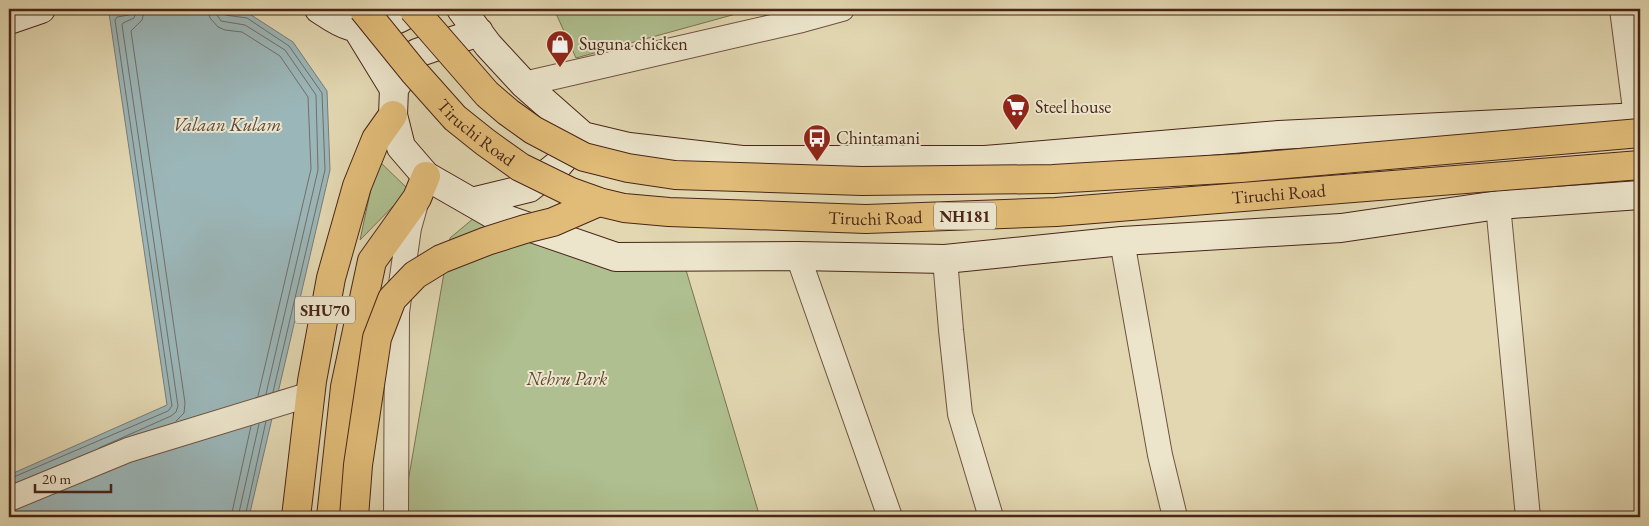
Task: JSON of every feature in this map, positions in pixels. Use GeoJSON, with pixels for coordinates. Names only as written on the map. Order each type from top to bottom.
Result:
{"type":"FeatureCollection","features":[{"type":"Feature","properties":{"kind":"main road","name":"Tiruchi Road"},"geometry":{"type":"LineString","coordinates":[[413,9],[487,94],[533,130],[584,157],[628,168],[675,175],[862,181],[1053,179],[1241,168],[1639,122]]}},
{"type":"Feature","properties":{"kind":"main road","name":"Tiruchi Road"},"geometry":{"type":"LineString","coordinates":[[359,18],[414,72],[455,118],[485,142],[520,167],[571,192],[624,208],[669,212],[866,219],[1056,212],[1640,165]]}},
{"type":"Feature","properties":{"kind":"main road","name":"SHU70"},"geometry":{"type":"LineString","coordinates":[[296,517],[311,394],[331,278],[357,186],[376,138],[394,102]]}},
{"type":"Feature","properties":{"kind":"main road","name":"SHU70"},"geometry":{"type":"LineString","coordinates":[[331,517],[345,387],[372,261],[422,187]]}},
{"type":"Feature","properties":{"kind":"main road"},"geometry":{"type":"LineString","coordinates":[[354,517],[358,465],[378,338],[392,299],[415,275],[440,260],[487,241],[553,222],[599,202]]}},
{"type":"Feature","properties":{"kind":"street"},"geometry":{"type":"LineString","coordinates":[[9,20],[41,9]]}},
{"type":"Feature","properties":{"kind":"street"},"geometry":{"type":"LineString","coordinates":[[359,18],[366,28],[390,22],[413,9]]}},
{"type":"Feature","properties":{"kind":"street"},"geometry":{"type":"LineString","coordinates":[[461,9],[488,45],[524,84],[583,136],[629,147],[742,160],[985,160],[1279,135],[1639,122],[1622,9]]}},
{"type":"Feature","properties":{"kind":"street"},"geometry":{"type":"LineString","coordinates":[[524,84],[842,9]]}},
{"type":"Feature","properties":{"kind":"street"},"geometry":{"type":"LineString","coordinates":[[324,12],[349,26],[359,18]]}},
{"type":"Feature","properties":{"kind":"street"},"geometry":{"type":"LineString","coordinates":[[359,18],[394,102],[401,146],[422,187],[409,228],[397,312],[396,517]]}},
{"type":"Feature","properties":{"kind":"street"},"geometry":{"type":"LineString","coordinates":[[394,102],[417,53],[480,32]]}},
{"type":"Feature","properties":{"kind":"street"},"geometry":{"type":"LineString","coordinates":[[471,202],[529,188],[559,164],[583,136]]}},
{"type":"Feature","properties":{"kind":"street"},"geometry":{"type":"LineString","coordinates":[[422,187],[471,202],[494,214],[616,257],[798,256],[945,260],[1122,241],[1341,228],[1498,205],[1640,195]]}},
{"type":"Feature","properties":{"kind":"street"},"geometry":{"type":"LineString","coordinates":[[1498,205],[1528,517]]}},
{"type":"Feature","properties":{"kind":"street"},"geometry":{"type":"LineString","coordinates":[[1122,241],[1160,455],[1175,517]]}},
{"type":"Feature","properties":{"kind":"street"},"geometry":{"type":"LineString","coordinates":[[798,256],[890,517]]}},
{"type":"Feature","properties":{"kind":"street"},"geometry":{"type":"LineString","coordinates":[[945,260],[960,414],[991,517]]}},
{"type":"Feature","properties":{"kind":"street"},"geometry":{"type":"LineString","coordinates":[[9,499],[128,450],[311,394]]}},
{"type":"Feature","properties":{"kind":"green space"},"geometry":{"type":"Polygon","coordinates":[[[554,9],[754,9],[576,58],[554,9]]]}},
{"type":"Feature","properties":{"kind":"green space"},"geometry":{"type":"Polygon","coordinates":[[[378,160],[409,190],[360,240],[372,184],[378,160]]]}},
{"type":"Feature","properties":{"kind":"green space","name":"Nehru Park"},"geometry":{"type":"Polygon","coordinates":[[[486,208],[624,250],[680,250],[759,514],[740,517],[402,517],[450,238],[486,208]]]}},
{"type":"Feature","properties":{"kind":"water","name":"Valaan Kulam"},"geometry":{"type":"Polygon","coordinates":[[[154,9],[205,9],[248,13],[293,42],[327,91],[330,170],[249,517],[9,517],[9,475],[167,405],[109,13],[154,9]]]}},
{"type":"Feature","properties":{"kind":"place","name":"Suguna chicken"},"geometry":{"type":"Point","coordinates":[560,68]}},
{"type":"Feature","properties":{"kind":"place","name":"Steel house"},"geometry":{"type":"Point","coordinates":[1016,131]}},
{"type":"Feature","properties":{"kind":"place","name":"Chintamani"},"geometry":{"type":"Point","coordinates":[817,162]}}]}
